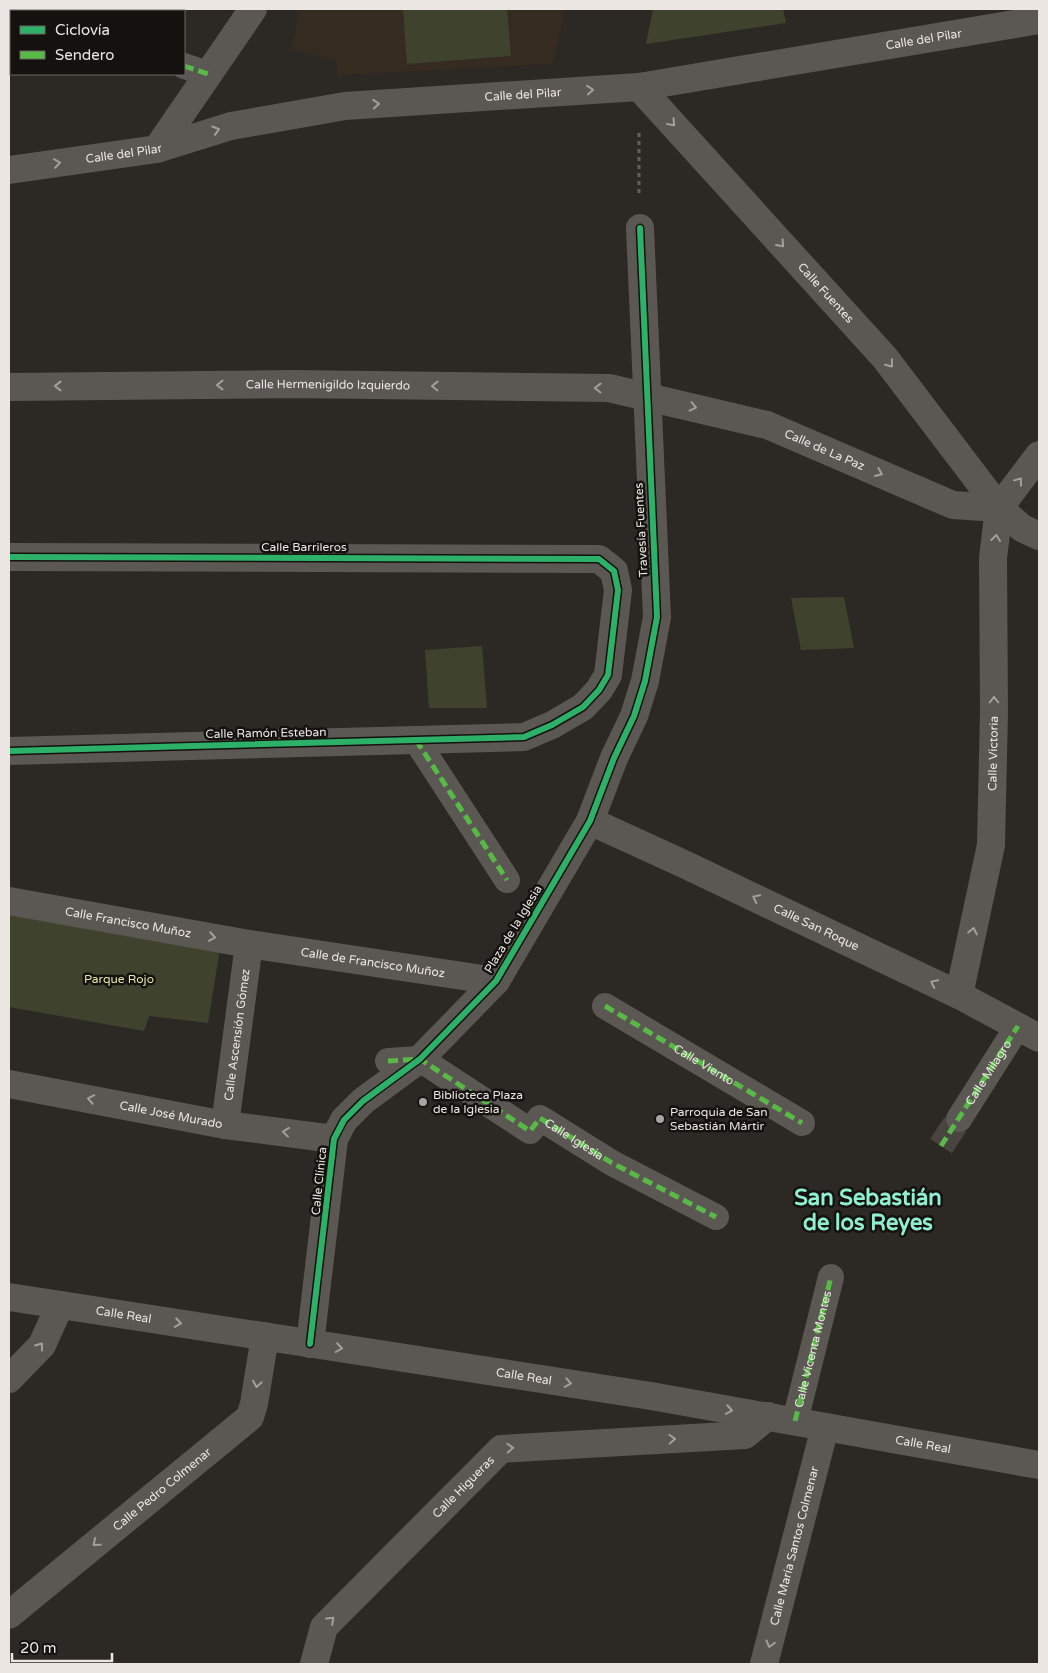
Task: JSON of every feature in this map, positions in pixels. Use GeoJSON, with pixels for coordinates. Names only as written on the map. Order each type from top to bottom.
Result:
{"type":"FeatureCollection","features":[{"type":"Feature","properties":{"kind":"street"},"geometry":{"type":"LineString","coordinates":[[157,148],[196,70],[253,9]]}},
{"type":"Feature","properties":{"kind":"street","name":"Calle del Pilar"},"geometry":{"type":"LineString","coordinates":[[9,170],[157,148],[231,126],[345,106],[639,87],[1039,20]]}},
{"type":"Feature","properties":{"kind":"street","name":"Calle Fuentes"},"geometry":{"type":"LineString","coordinates":[[639,87],[885,358],[999,508],[1022,528],[1039,536]]}},
{"type":"Feature","properties":{"kind":"street","name":"Travesía Fuentes"},"geometry":{"type":"LineString","coordinates":[[590,821],[614,758],[634,716],[644,681],[657,617],[640,228]]}},
{"type":"Feature","properties":{"kind":"street","name":"Calle Hermenigildo Izquierdo"},"geometry":{"type":"LineString","coordinates":[[9,387],[293,384],[609,388],[646,396]]}},
{"type":"Feature","properties":{"kind":"street","name":"Calle de La Paz"},"geometry":{"type":"LineString","coordinates":[[646,396],[768,425],[953,506],[999,508]]}},
{"type":"Feature","properties":{"kind":"street"},"geometry":{"type":"LineString","coordinates":[[999,508],[1039,455]]}},
{"type":"Feature","properties":{"kind":"street","name":"Calle Victoria"},"geometry":{"type":"LineString","coordinates":[[959,996],[991,845],[994,711],[993,558],[999,508]]}},
{"type":"Feature","properties":{"kind":"street","name":"Calle Barrileros"},"geometry":{"type":"LineString","coordinates":[[9,557],[598,559],[614,571],[618,590],[608,675],[599,690],[583,707],[552,725],[524,737]]}},
{"type":"Feature","properties":{"kind":"street","name":"Calle Ramón Esteban"},"geometry":{"type":"LineString","coordinates":[[9,751],[524,737]]}},
{"type":"Feature","properties":{"kind":"street"},"geometry":{"type":"LineString","coordinates":[[416,740],[507,880]]}},
{"type":"Feature","properties":{"kind":"street","name":"Plaza de la Iglesia"},"geometry":{"type":"LineString","coordinates":[[420,1059],[496,981],[590,821]]}},
{"type":"Feature","properties":{"kind":"street","name":"Calle San Roque"},"geometry":{"type":"LineString","coordinates":[[590,821],[959,996],[1028,1032]]}},
{"type":"Feature","properties":{"kind":"street","name":"Calle Francisco Muñoz"},"geometry":{"type":"LineString","coordinates":[[9,901],[249,944]]}},
{"type":"Feature","properties":{"kind":"street","name":"Calle de Francisco Muñoz"},"geometry":{"type":"LineString","coordinates":[[249,944],[496,981]]}},
{"type":"Feature","properties":{"kind":"street","name":"Calle Ascensión Gómez"},"geometry":{"type":"LineString","coordinates":[[225,1125],[249,944]]}},
{"type":"Feature","properties":{"kind":"street","name":"Calle Viento"},"geometry":{"type":"LineString","coordinates":[[605,1006],[802,1123]]}},
{"type":"Feature","properties":{"kind":"street","name":"Calle Milagro"},"geometry":{"type":"LineString","coordinates":[[958,1119],[1028,1032]]}},
{"type":"Feature","properties":{"kind":"street"},"geometry":{"type":"LineString","coordinates":[[388,1061],[420,1059]]}},
{"type":"Feature","properties":{"kind":"street","name":"Calle Clínica"},"geometry":{"type":"LineString","coordinates":[[310,1344],[334,1139],[344,1120],[362,1101],[420,1059]]}},
{"type":"Feature","properties":{"kind":"street","name":"Calle Iglesia"},"geometry":{"type":"LineString","coordinates":[[420,1059],[530,1132],[540,1118],[612,1163],[716,1217]]}},
{"type":"Feature","properties":{"kind":"street","name":"Calle José Murado"},"geometry":{"type":"LineString","coordinates":[[9,1084],[225,1125],[334,1139]]}},
{"type":"Feature","properties":{"kind":"street","name":"Calle Vicenta Montes"},"geometry":{"type":"LineString","coordinates":[[795,1421],[831,1277]]}},
{"type":"Feature","properties":{"kind":"street","name":"Calle Real"},"geometry":{"type":"LineString","coordinates":[[9,1297],[651,1396],[1039,1465]]}},
{"type":"Feature","properties":{"kind":"street"},"geometry":{"type":"LineString","coordinates":[[9,1379],[42,1345],[60,1305]]}},
{"type":"Feature","properties":{"kind":"street","name":"Calle Pedro Colmenar"},"geometry":{"type":"LineString","coordinates":[[9,1615],[250,1417],[254,1404],[265,1336]]}},
{"type":"Feature","properties":{"kind":"street","name":"Calle Higueras"},"geometry":{"type":"LineString","coordinates":[[314,1664],[324,1627],[501,1449],[745,1436],[768,1416]]}},
{"type":"Feature","properties":{"kind":"street","name":"Calle María Santos Colmenar"},"geometry":{"type":"LineString","coordinates":[[764,1664],[825,1427]]}},
{"type":"Feature","properties":{"kind":"path"},"geometry":{"type":"LineString","coordinates":[[639,87],[640,228]]}},
{"type":"Feature","properties":{"kind":"shaded area"},"geometry":{"type":"Polygon","coordinates":[[[300,9],[565,9],[553,64],[337,75],[336,60],[291,49],[300,9]]]}},
{"type":"Feature","properties":{"kind":"green space"},"geometry":{"type":"Polygon","coordinates":[[[403,9],[507,9],[511,56],[407,64],[403,9]]]}},
{"type":"Feature","properties":{"kind":"green space"},"geometry":{"type":"Polygon","coordinates":[[[653,9],[783,9],[786,23],[646,44],[653,9]]]}},
{"type":"Feature","properties":{"kind":"green space"},"geometry":{"type":"Polygon","coordinates":[[[844,597],[854,648],[801,650],[791,598],[844,597]]]}},
{"type":"Feature","properties":{"kind":"green space"},"geometry":{"type":"Polygon","coordinates":[[[482,646],[487,708],[429,708],[425,650],[482,646]]]}},
{"type":"Feature","properties":{"kind":"green space","name":"Parque Rojo"},"geometry":{"type":"Polygon","coordinates":[[[9,912],[220,949],[208,1023],[149,1016],[144,1031],[9,1007],[9,912]]]}},
{"type":"Feature","properties":{"kind":"tunnel"},"geometry":{"type":"LineString","coordinates":[[941,1146],[959,1119]]}},
{"type":"Feature","properties":{"kind":"marked path"},"geometry":{"type":"LineString","coordinates":[[185,66],[208,74]]}},
{"type":"Feature","properties":{"kind":"marked path"},"geometry":{"type":"LineString","coordinates":[[416,740],[507,880]]}},
{"type":"Feature","properties":{"kind":"marked path"},"geometry":{"type":"LineString","coordinates":[[605,1006],[802,1123]]}},
{"type":"Feature","properties":{"kind":"marked path"},"geometry":{"type":"LineString","coordinates":[[941,1146],[1018,1026]]}},
{"type":"Feature","properties":{"kind":"marked path"},"geometry":{"type":"LineString","coordinates":[[388,1061],[420,1059],[530,1131],[540,1118],[612,1163],[716,1217]]}},
{"type":"Feature","properties":{"kind":"marked path"},"geometry":{"type":"LineString","coordinates":[[795,1421],[831,1277]]}},
{"type":"Feature","properties":{"kind":"cycle path"},"geometry":{"type":"LineString","coordinates":[[310,1344],[334,1139],[344,1120],[363,1101],[420,1059],[496,981],[590,821],[614,758],[634,716],[645,681],[657,617],[640,228]]}},
{"type":"Feature","properties":{"kind":"cycle path"},"geometry":{"type":"LineString","coordinates":[[9,557],[599,559],[614,571],[618,590],[608,675],[599,690],[583,707],[552,725],[524,737],[9,751]]}},
{"type":"Feature","properties":{"kind":"place","name":"Biblioteca Plaza de la Iglesia"},"geometry":{"type":"Point","coordinates":[423,1102]}},
{"type":"Feature","properties":{"kind":"place","name":"Parroquia de San Sebastián Mártir"},"geometry":{"type":"Point","coordinates":[660,1119]}},
{"type":"Feature","properties":{"kind":"district","name":"San Sebastián de los Reyes"},"geometry":{"type":"Point","coordinates":[868,1210]}}]}
